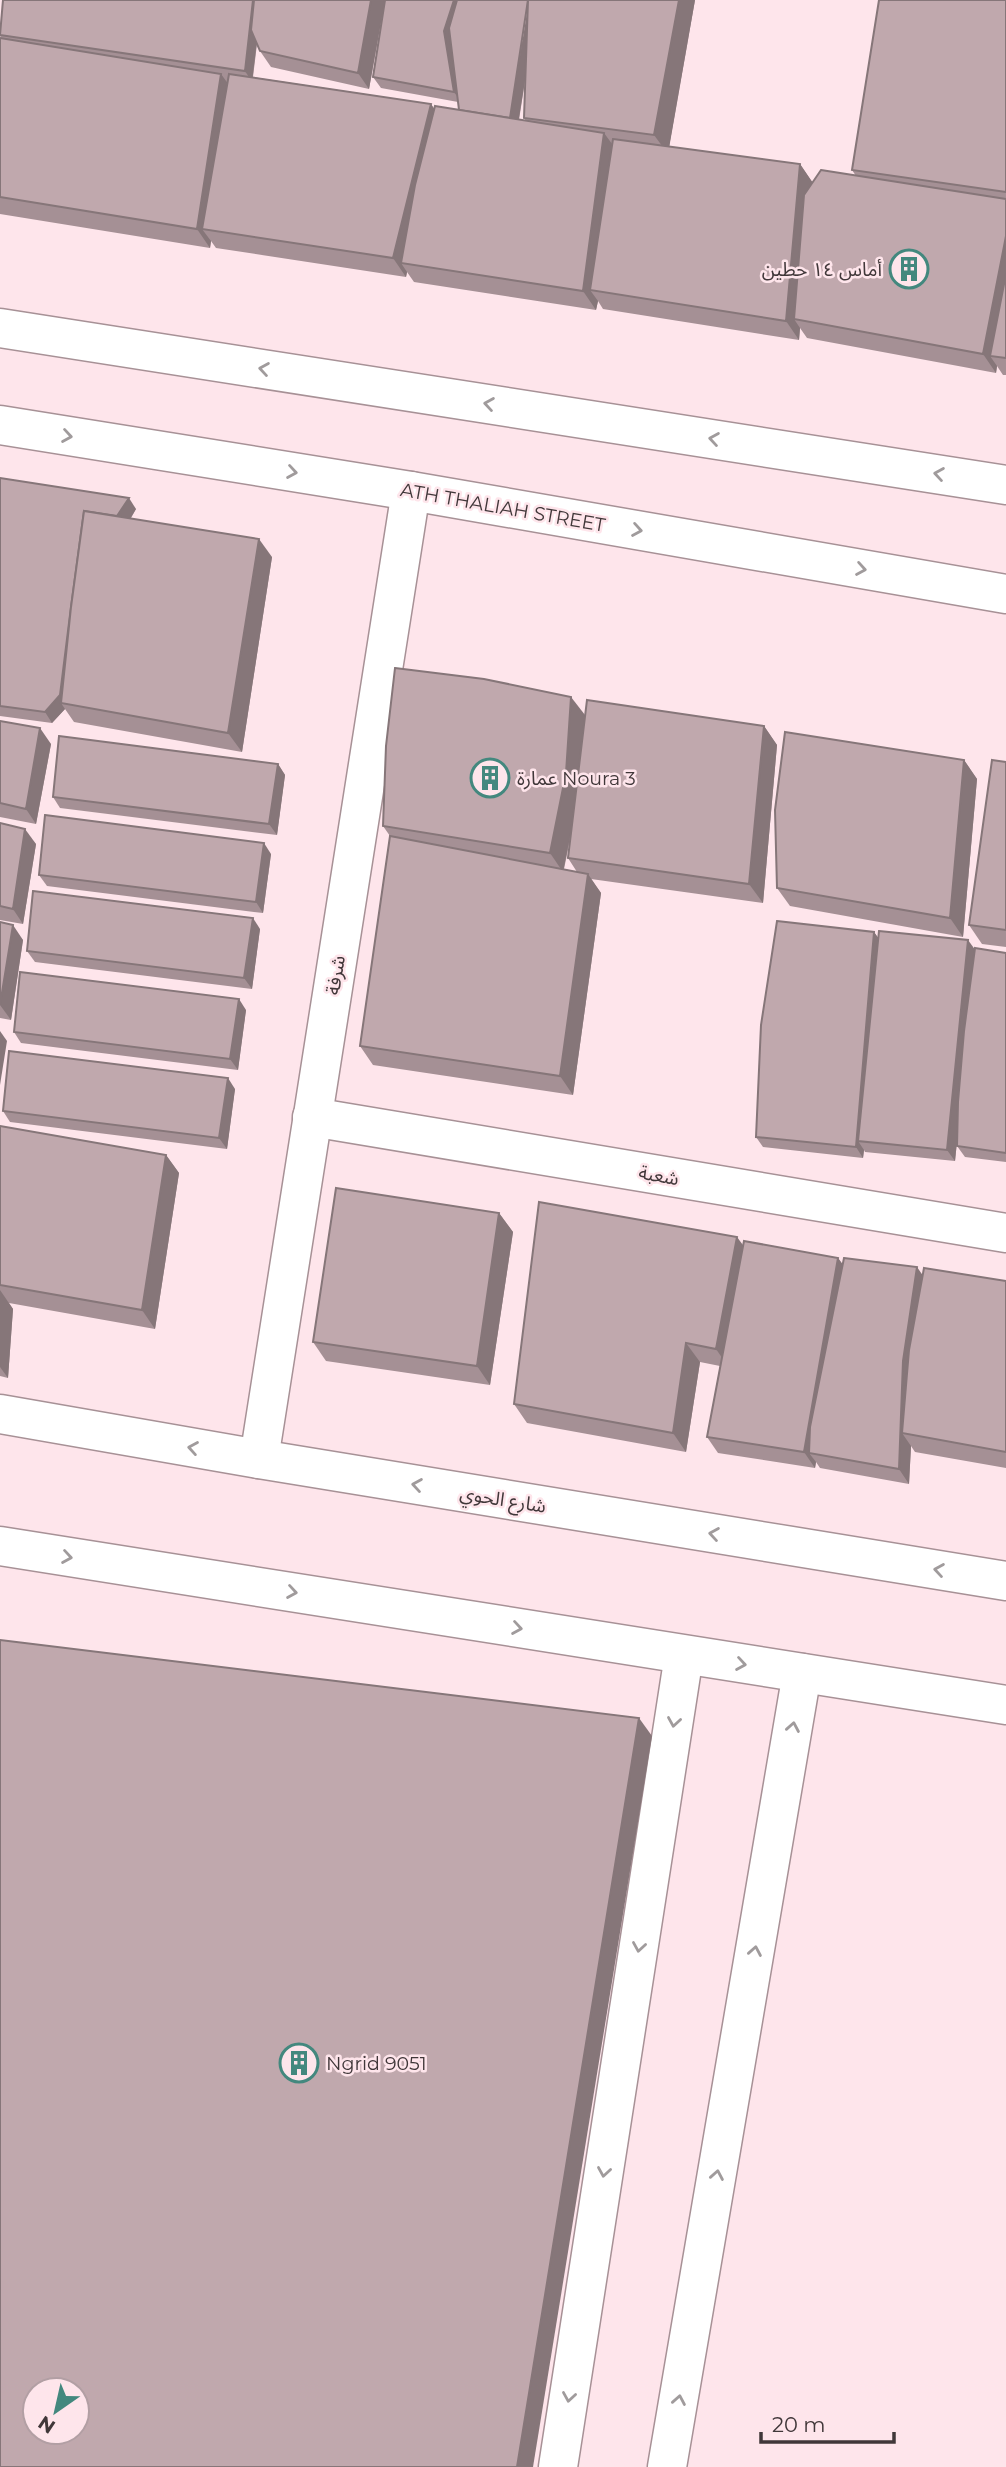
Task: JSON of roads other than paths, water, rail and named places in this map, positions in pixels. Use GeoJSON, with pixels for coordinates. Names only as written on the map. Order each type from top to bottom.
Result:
{"type":"FeatureCollection","features":[{"type":"Feature","properties":{"kind":"street"},"geometry":{"type":"LineString","coordinates":[[0,328],[1006,485]]}},
{"type":"Feature","properties":{"kind":"street","name":"ATH THALIAH STREET"},"geometry":{"type":"LineString","coordinates":[[0,425],[1006,594]]}},
{"type":"Feature","properties":{"kind":"street","name":"شرفة"},"geometry":{"type":"LineString","coordinates":[[259,1460],[411,492]]}},
{"type":"Feature","properties":{"kind":"street","name":"شعبة"},"geometry":{"type":"LineString","coordinates":[[312,1117],[1006,1234]]}},
{"type":"Feature","properties":{"kind":"street","name":"شارع الحوي"},"geometry":{"type":"LineString","coordinates":[[0,1414],[259,1460],[1006,1581]]}},
{"type":"Feature","properties":{"kind":"street"},"geometry":{"type":"LineString","coordinates":[[0,1546],[1006,1706]]}},
{"type":"Feature","properties":{"kind":"street"},"geometry":{"type":"LineString","coordinates":[[558,2467],[684,1655]]}},
{"type":"Feature","properties":{"kind":"street"},"geometry":{"type":"LineString","coordinates":[[667,2467],[802,1673]]}},
{"type":"Feature","properties":{"kind":"place","name":"أماس ١٤ حطين"},"geometry":{"type":"Point","coordinates":[909,269]}},
{"type":"Feature","properties":{"kind":"place","name":"عمارة Noura 3"},"geometry":{"type":"Point","coordinates":[490,778]}},
{"type":"Feature","properties":{"kind":"place","name":"Ngrid 9051"},"geometry":{"type":"Point","coordinates":[299,2063]}}]}
